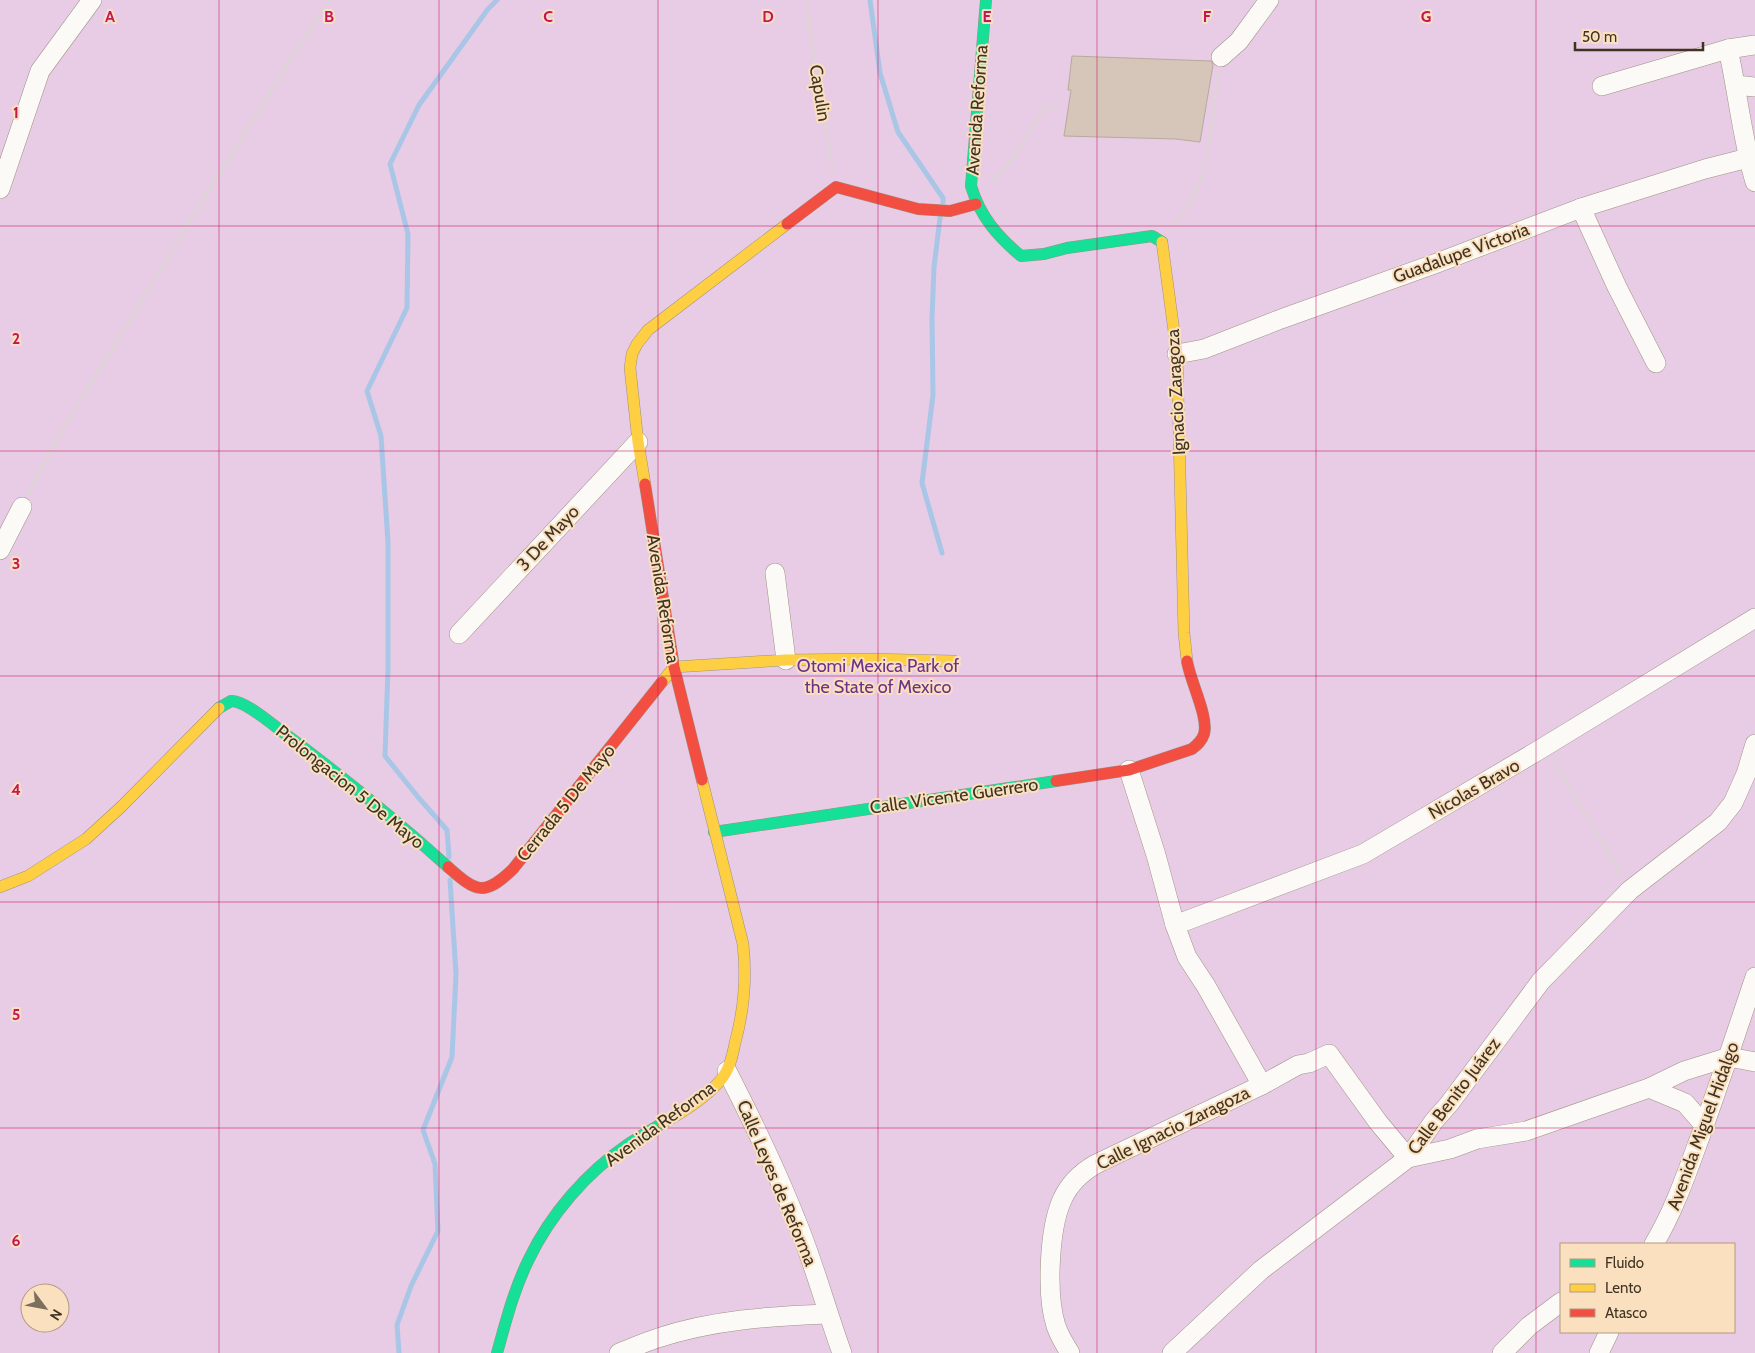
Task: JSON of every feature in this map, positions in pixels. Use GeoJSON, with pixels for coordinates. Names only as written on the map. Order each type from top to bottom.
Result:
{"type":"FeatureCollection","features":[{"type":"Feature","properties":{"kind":"street"},"geometry":{"type":"LineString","coordinates":[[0,189],[40,71],[92,0]]}},
{"type":"Feature","properties":{"kind":"street","name":"Avenida Reforma"},"geometry":{"type":"LineString","coordinates":[[976,204],[971,186],[986,0]]}},
{"type":"Feature","properties":{"kind":"street"},"geometry":{"type":"LineString","coordinates":[[1221,57],[1239,41],[1269,0]]}},
{"type":"Feature","properties":{"kind":"street"},"geometry":{"type":"LineString","coordinates":[[1602,86],[1728,49],[1755,45]]}},
{"type":"Feature","properties":{"kind":"street"},"geometry":{"type":"LineString","coordinates":[[1728,49],[1748,158],[1755,182]]}},
{"type":"Feature","properties":{"kind":"street"},"geometry":{"type":"LineString","coordinates":[[1736,85],[1755,87]]}},
{"type":"Feature","properties":{"kind":"street","name":"Guadalupe Victoria"},"geometry":{"type":"LineString","coordinates":[[1177,354],[1204,349],[1281,318],[1437,263],[1580,208],[1705,169],[1748,158]]}},
{"type":"Feature","properties":{"kind":"street"},"geometry":{"type":"LineString","coordinates":[[836,187],[918,209],[950,211],[976,204],[1006,244],[1021,256],[1152,236],[1162,241]]}},
{"type":"Feature","properties":{"kind":"street","name":"Avenida Reforma"},"geometry":{"type":"LineString","coordinates":[[497,1353],[512,1302],[527,1263],[542,1235],[558,1212],[604,1163],[695,1102],[720,1081],[727,1071],[744,1002],[746,968],[743,944],[674,668],[638,442],[630,368],[632,354],[648,330],[836,187]]}},
{"type":"Feature","properties":{"kind":"street"},"geometry":{"type":"LineString","coordinates":[[1580,208],[1656,363]]}},
{"type":"Feature","properties":{"kind":"street","name":"Ignacio Zaragoza"},"geometry":{"type":"LineString","coordinates":[[1162,241],[1177,354],[1184,633],[1187,662],[1206,721],[1202,740],[1199,745],[1192,749]]}},
{"type":"Feature","properties":{"kind":"street","name":"3 De Mayo"},"geometry":{"type":"LineString","coordinates":[[459,634],[638,442]]}},
{"type":"Feature","properties":{"kind":"street"},"geometry":{"type":"LineString","coordinates":[[0,550],[22,507]]}},
{"type":"Feature","properties":{"kind":"street"},"geometry":{"type":"LineString","coordinates":[[775,573],[786,660]]}},
{"type":"Feature","properties":{"kind":"street","name":"Nicolas Bravo"},"geometry":{"type":"LineString","coordinates":[[1175,925],[1363,854],[1546,746],[1755,618]]}},
{"type":"Feature","properties":{"kind":"street"},"geometry":{"type":"LineString","coordinates":[[674,668],[786,660],[954,661]]}},
{"type":"Feature","properties":{"kind":"street","name":"Cerrada 5 De Mayo"},"geometry":{"type":"LineString","coordinates":[[441,861],[466,884],[477,889],[488,888],[500,881],[513,869],[674,668]]}},
{"type":"Feature","properties":{"kind":"street","name":"Prolongacion 5 De Mayo"},"geometry":{"type":"LineString","coordinates":[[0,886],[28,876],[86,839],[121,807],[227,701],[237,700],[342,776],[441,861]]}},
{"type":"Feature","properties":{"kind":"street","name":"Calle Benito Juárez"},"geometry":{"type":"LineString","coordinates":[[1172,1353],[1261,1270],[1408,1158],[1541,981],[1630,890],[1718,822],[1734,803],[1746,774],[1755,744]]}},
{"type":"Feature","properties":{"kind":"street","name":"Calle Vicente Guerrero"},"geometry":{"type":"LineString","coordinates":[[714,832],[1129,770],[1192,749]]}},
{"type":"Feature","properties":{"kind":"street","name":"Calle Ignacio Zaragoza"},"geometry":{"type":"LineString","coordinates":[[1070,1353],[1056,1326],[1052,1305],[1051,1281],[1054,1229],[1067,1190],[1081,1174],[1096,1164],[1262,1085],[1188,957],[1175,925],[1156,855],[1129,770]]}},
{"type":"Feature","properties":{"kind":"street","name":"Avenida Miguel Hidalgo"},"geometry":{"type":"LineString","coordinates":[[1655,1243],[1670,1217],[1729,1057],[1755,977]]}},
{"type":"Feature","properties":{"kind":"street"},"geometry":{"type":"LineString","coordinates":[[1262,1085],[1298,1065],[1309,1063],[1330,1054],[1378,1122],[1408,1158],[1450,1149],[1478,1139],[1526,1132],[1649,1088],[1684,1071],[1729,1057],[1755,1062]]}},
{"type":"Feature","properties":{"kind":"street","name":"Calle Leyes de Reforma"},"geometry":{"type":"LineString","coordinates":[[727,1071],[755,1126],[796,1220],[813,1264],[842,1353]]}},
{"type":"Feature","properties":{"kind":"street"},"geometry":{"type":"LineString","coordinates":[[1649,1088],[1685,1103],[1704,1124]]}},
{"type":"Feature","properties":{"kind":"street"},"geometry":{"type":"LineString","coordinates":[[1502,1353],[1529,1326],[1560,1303]]}},
{"type":"Feature","properties":{"kind":"street"},"geometry":{"type":"LineString","coordinates":[[619,1353],[659,1338],[714,1324],[776,1316],[828,1314]]}},
{"type":"Feature","properties":{"kind":"street"},"geometry":{"type":"LineString","coordinates":[[1599,1353],[1609,1333]]}},
{"type":"Feature","properties":{"kind":"path"},"geometry":{"type":"LineString","coordinates":[[22,507],[68,420],[290,61],[331,0]]}},
{"type":"Feature","properties":{"kind":"path","name":"Capulin"},"geometry":{"type":"LineString","coordinates":[[808,0],[806,6],[836,187]]}},
{"type":"Feature","properties":{"kind":"path"},"geometry":{"type":"LineString","coordinates":[[1162,241],[1192,199],[1201,176],[1221,57]]}},
{"type":"Feature","properties":{"kind":"path"},"geometry":{"type":"LineString","coordinates":[[976,204],[1013,157],[1046,107],[1060,108]]}},
{"type":"Feature","properties":{"kind":"path"},"geometry":{"type":"LineString","coordinates":[[1546,746],[1630,890]]}},
{"type":"Feature","properties":{"kind":"green space","name":"Otomi Mexica Park of the State of Mexico"},"geometry":{"type":"Polygon","coordinates":[[[0,0],[1755,0],[1755,1353],[0,1353],[0,0]]]}},
{"type":"Feature","properties":{"kind":"building"},"geometry":{"type":"Polygon","coordinates":[[[1072,56],[1211,61],[1213,65],[1200,142],[1176,139],[1064,136],[1071,90],[1068,90],[1072,56]]]}},
{"type":"Feature","properties":{"kind":"waterway"},"geometry":{"type":"LineString","coordinates":[[449,857],[447,830],[385,756],[388,668],[388,542],[381,436],[367,391],[407,308],[408,234],[390,164],[419,105],[488,9],[497,0]]}},
{"type":"Feature","properties":{"kind":"waterway"},"geometry":{"type":"LineString","coordinates":[[870,0],[880,73],[898,132],[943,198],[943,202]]}},
{"type":"Feature","properties":{"kind":"waterway"},"geometry":{"type":"LineString","coordinates":[[940,218],[934,267],[932,318],[933,395],[922,483],[942,553]]}},
{"type":"Feature","properties":{"kind":"waterway"},"geometry":{"type":"LineString","coordinates":[[399,1353],[397,1325],[411,1286],[438,1231],[435,1164],[423,1130],[452,1057],[456,974],[450,880]]}},
{"type":"Feature","properties":{"kind":"traffic: fast"},"geometry":{"type":"LineString","coordinates":[[986,0],[971,186],[979,207],[990,225],[1021,256],[1152,236],[1162,242]]}},
{"type":"Feature","properties":{"kind":"traffic: fast"},"geometry":{"type":"LineString","coordinates":[[219,708],[231,701],[243,704],[256,712],[366,797],[448,867]]}},
{"type":"Feature","properties":{"kind":"traffic: fast"},"geometry":{"type":"LineString","coordinates":[[714,832],[1056,781]]}},
{"type":"Feature","properties":{"kind":"traffic: fast"},"geometry":{"type":"LineString","coordinates":[[497,1353],[511,1305],[524,1270],[547,1227],[558,1211],[597,1168],[632,1142],[663,1123]]}},
{"type":"Feature","properties":{"kind":"traffic: slow"},"geometry":{"type":"LineString","coordinates":[[645,484],[638,442],[630,368],[632,354],[637,344],[648,330],[787,224]]}},
{"type":"Feature","properties":{"kind":"traffic: slow"},"geometry":{"type":"LineString","coordinates":[[1162,242],[1177,354],[1184,633],[1187,661]]}},
{"type":"Feature","properties":{"kind":"traffic: slow"},"geometry":{"type":"LineString","coordinates":[[662,682],[674,667],[786,660],[954,661]]}},
{"type":"Feature","properties":{"kind":"traffic: slow"},"geometry":{"type":"LineString","coordinates":[[0,887],[28,876],[86,839],[121,807],[219,708]]}},
{"type":"Feature","properties":{"kind":"traffic: slow"},"geometry":{"type":"LineString","coordinates":[[663,1123],[700,1100],[722,1078],[728,1069],[731,1059],[743,1006],[745,982],[743,944],[702,780]]}},
{"type":"Feature","properties":{"kind":"traffic: jam"},"geometry":{"type":"LineString","coordinates":[[787,224],[836,187],[918,209],[950,211],[976,204]]}},
{"type":"Feature","properties":{"kind":"traffic: jam"},"geometry":{"type":"LineString","coordinates":[[645,484],[674,667],[702,780]]}},
{"type":"Feature","properties":{"kind":"traffic: jam"},"geometry":{"type":"LineString","coordinates":[[1056,781],[1129,770],[1192,749],[1202,739],[1205,727],[1202,709],[1187,661]]}},
{"type":"Feature","properties":{"kind":"traffic: jam"},"geometry":{"type":"LineString","coordinates":[[448,867],[466,882],[480,888],[495,884],[503,878],[513,869],[662,682]]}}]}
